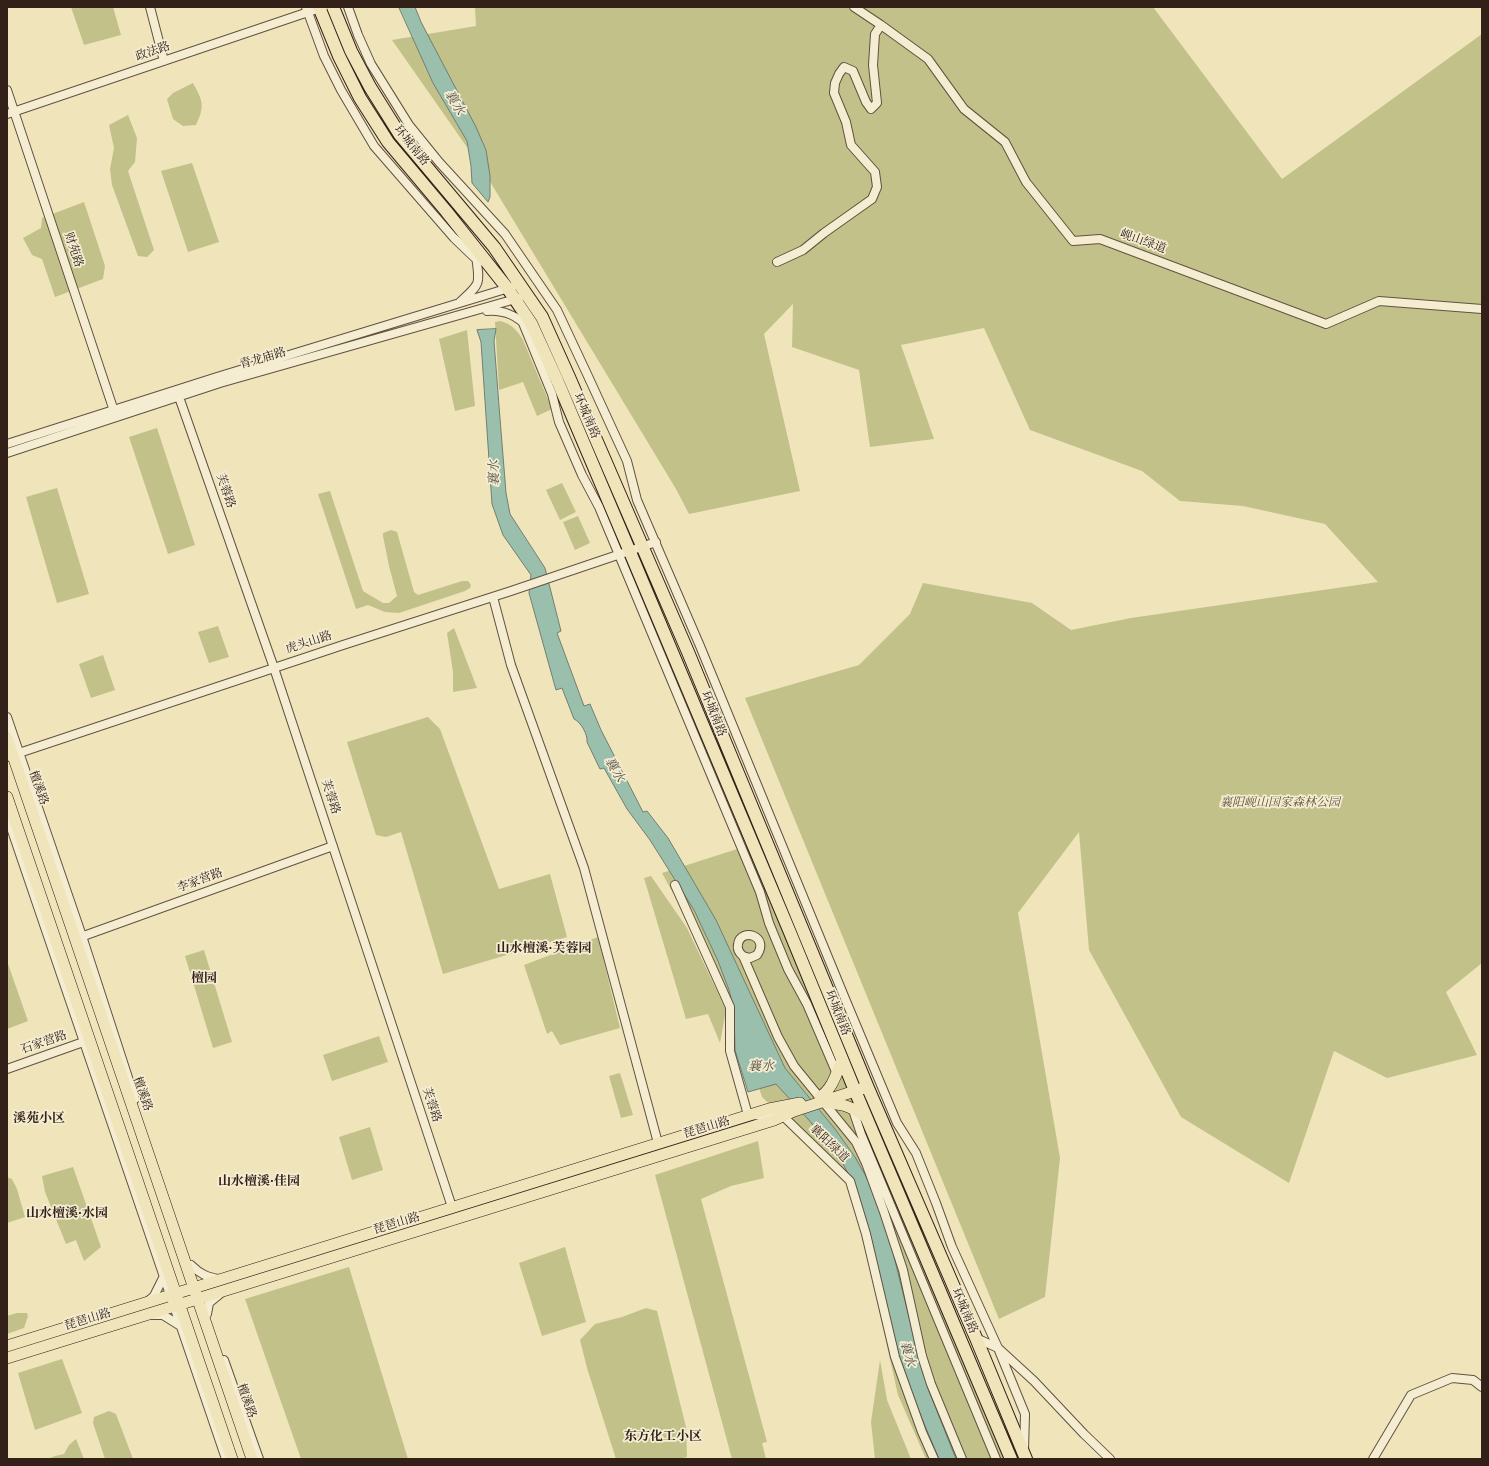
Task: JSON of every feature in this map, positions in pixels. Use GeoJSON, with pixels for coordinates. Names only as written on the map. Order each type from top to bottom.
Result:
{"type":"FeatureCollection","features":[{"type":"Feature","properties":{"kind":"highway","name":"环城南路"},"geometry":{"type":"LineString","coordinates":[[321,7],[339,56],[360,98],[388,142],[508,289],[531,323],[540,342],[624,554],[786,922],[842,1060],[1011,1459]]}},
{"type":"Feature","properties":{"kind":"highway","name":"环城南路"},"geometry":{"type":"LineString","coordinates":[[333,7],[351,51],[370,87],[400,135],[494,248],[542,317],[691,660],[866,1083],[976,1338],[1025,1457]]}},
{"type":"Feature","properties":{"kind":"main road","name":"檀溪路"},"geometry":{"type":"LineString","coordinates":[[7,738],[78,937],[196,1287],[252,1459]]}},
{"type":"Feature","properties":{"kind":"main road"},"geometry":{"type":"LineString","coordinates":[[7,797],[176,1306],[232,1459]]}},
{"type":"Feature","properties":{"kind":"main road"},"geometry":{"type":"LineString","coordinates":[[821,1099],[833,1084],[842,1060]]}},
{"type":"Feature","properties":{"kind":"main road"},"geometry":{"type":"LineString","coordinates":[[793,1108],[866,1083]]}},
{"type":"Feature","properties":{"kind":"main road"},"geometry":{"type":"LineString","coordinates":[[821,1099],[852,1107],[866,1117]]}},
{"type":"Feature","properties":{"kind":"main road","name":"琵琶山路"},"geometry":{"type":"LineString","coordinates":[[7,1346],[748,1115],[769,1109],[793,1108]]}},
{"type":"Feature","properties":{"kind":"main road","name":"琵琶山路"},"geometry":{"type":"LineString","coordinates":[[7,1358],[224,1292],[774,1120],[783,1116],[793,1108]]}},
{"type":"Feature","properties":{"kind":"street"},"geometry":{"type":"LineString","coordinates":[[150,7],[164,61]]}},
{"type":"Feature","properties":{"kind":"street","name":"政法路"},"geometry":{"type":"LineString","coordinates":[[11,112],[164,61],[306,10],[321,7]]}},
{"type":"Feature","properties":{"kind":"street"},"geometry":{"type":"LineString","coordinates":[[348,7],[358,35],[371,64],[409,125],[439,162],[504,234],[557,310],[624,455],[637,500],[656,542],[878,1078],[897,1122],[916,1153],[952,1247],[998,1348],[1025,1414],[1025,1457]]}},
{"type":"Feature","properties":{"kind":"street"},"geometry":{"type":"LineString","coordinates":[[777,262],[803,250],[872,199],[877,187],[875,172],[851,145],[846,122],[834,93],[835,83],[844,67],[853,71],[866,102],[871,109],[878,103],[873,65],[875,34],[881,25],[854,7]]}},
{"type":"Feature","properties":{"kind":"street"},"geometry":{"type":"LineString","coordinates":[[306,10],[324,56],[341,90],[374,146],[454,238],[476,260]]}},
{"type":"Feature","properties":{"kind":"street","name":"岘山绿道"},"geometry":{"type":"LineString","coordinates":[[881,25],[928,59],[964,109],[1005,142],[1026,182],[1073,241],[1100,239],[1326,324],[1379,301],[1482,309]]}},
{"type":"Feature","properties":{"kind":"street","name":"财苑路"},"geometry":{"type":"LineString","coordinates":[[7,90],[11,112],[115,413]]}},
{"type":"Feature","properties":{"kind":"street"},"geometry":{"type":"LineString","coordinates":[[457,304],[477,286],[479,275],[475,248]]}},
{"type":"Feature","properties":{"kind":"street","name":"青龙庙路"},"geometry":{"type":"LineString","coordinates":[[7,453],[115,413],[258,364],[508,289],[520,284]]}},
{"type":"Feature","properties":{"kind":"street","name":"青龙庙路"},"geometry":{"type":"LineString","coordinates":[[7,444],[115,413],[179,397],[220,383],[473,312],[527,295]]}},
{"type":"Feature","properties":{"kind":"street"},"geometry":{"type":"LineString","coordinates":[[473,312],[498,310],[511,315],[524,323],[540,342]]}},
{"type":"Feature","properties":{"kind":"street"},"geometry":{"type":"LineString","coordinates":[[524,323],[552,394],[559,422],[582,475],[624,554],[760,892],[769,923],[788,969],[808,1004],[837,1074]]}},
{"type":"Feature","properties":{"kind":"street","name":"芙蓉路"},"geometry":{"type":"LineString","coordinates":[[179,397],[274,668],[452,1207]]}},
{"type":"Feature","properties":{"kind":"street","name":"虎头山路"},"geometry":{"type":"LineString","coordinates":[[13,755],[643,548],[656,542]]}},
{"type":"Feature","properties":{"kind":"street"},"geometry":{"type":"LineString","coordinates":[[493,597],[510,665],[584,868],[658,1143]]}},
{"type":"Feature","properties":{"kind":"street"},"geometry":{"type":"LineString","coordinates":[[7,717],[13,755]]}},
{"type":"Feature","properties":{"kind":"street"},"geometry":{"type":"LineString","coordinates":[[7,816],[87,1041],[163,1278],[172,1294]]}},
{"type":"Feature","properties":{"kind":"street","name":"李家营路"},"geometry":{"type":"LineString","coordinates":[[78,937],[333,846]]}},
{"type":"Feature","properties":{"kind":"street"},"geometry":{"type":"LineString","coordinates":[[675,885],[730,1007],[730,1051],[748,1115],[783,1116]]}},
{"type":"Feature","properties":{"kind":"street","name":"襄阳绿道"},"geometry":{"type":"LineString","coordinates":[[743,956],[750,958],[757,955],[761,948],[759,940],[749,935],[742,938],[738,945],[739,951],[743,956],[778,1037],[794,1066],[856,1142],[884,1212],[903,1270],[922,1356],[931,1384],[962,1459]]}},
{"type":"Feature","properties":{"kind":"street"},"geometry":{"type":"LineString","coordinates":[[78,937],[191,1265],[196,1287]]}},
{"type":"Feature","properties":{"kind":"street","name":"石家营路"},"geometry":{"type":"LineString","coordinates":[[7,1069],[87,1041]]}},
{"type":"Feature","properties":{"kind":"street"},"geometry":{"type":"LineString","coordinates":[[866,1083],[878,1078]]}},
{"type":"Feature","properties":{"kind":"street"},"geometry":{"type":"LineString","coordinates":[[852,1107],[861,1134],[996,1459]]}},
{"type":"Feature","properties":{"kind":"street","name":"襄阳绿道"},"geometry":{"type":"LineString","coordinates":[[783,1116],[850,1181],[866,1234],[895,1356],[922,1432],[934,1459]]}},
{"type":"Feature","properties":{"kind":"street"},"geometry":{"type":"LineString","coordinates":[[191,1265],[199,1273],[208,1277],[222,1279]]}},
{"type":"Feature","properties":{"kind":"street"},"geometry":{"type":"LineString","coordinates":[[145,1303],[154,1296],[163,1278]]}},
{"type":"Feature","properties":{"kind":"street"},"geometry":{"type":"LineString","coordinates":[[207,1314],[209,1303],[224,1292]]}},
{"type":"Feature","properties":{"kind":"street"},"geometry":{"type":"LineString","coordinates":[[200,1299],[207,1314],[259,1459]]}},
{"type":"Feature","properties":{"kind":"street"},"geometry":{"type":"LineString","coordinates":[[176,1306],[179,1324],[226,1459]]}},
{"type":"Feature","properties":{"kind":"street"},"geometry":{"type":"LineString","coordinates":[[150,1314],[163,1315],[179,1324]]}},
{"type":"Feature","properties":{"kind":"street"},"geometry":{"type":"LineString","coordinates":[[976,1338],[998,1348],[1034,1381],[1110,1459]]}},
{"type":"Feature","properties":{"kind":"street"},"geometry":{"type":"LineString","coordinates":[[1373,1459],[1411,1395],[1452,1378],[1473,1380],[1482,1387]]}},
{"type":"Feature","properties":{"kind":"green space"},"geometry":{"type":"Polygon","coordinates":[[[71,7],[113,7],[121,35],[84,45],[71,7]]]}},
{"type":"Feature","properties":{"kind":"green space","name":"襄阳岘山国家森林公园"},"geometry":{"type":"Polygon","coordinates":[[[475,7],[1153,7],[1282,179],[1482,34],[1482,963],[1446,992],[1477,1055],[1387,1078],[1334,1051],[1289,1183],[1181,1117],[1089,950],[1079,832],[1018,913],[1060,1158],[1045,1297],[999,1319],[745,698],[859,665],[910,614],[923,583],[1032,603],[1071,630],[1131,618],[1378,582],[1325,524],[1243,506],[1180,501],[1142,471],[1030,430],[984,328],[901,345],[934,439],[870,447],[859,370],[792,347],[793,304],[764,334],[800,491],[689,514],[676,489],[483,170],[392,40],[476,26],[475,7]]]}},
{"type":"Feature","properties":{"kind":"green space"},"geometry":{"type":"Polygon","coordinates":[[[193,83],[201,99],[201,113],[196,125],[183,126],[173,119],[167,99],[173,93],[193,83]]]}},
{"type":"Feature","properties":{"kind":"green space"},"geometry":{"type":"Polygon","coordinates":[[[128,115],[137,138],[135,162],[128,171],[154,250],[147,257],[138,256],[112,185],[110,169],[114,148],[109,125],[128,115]]]}},
{"type":"Feature","properties":{"kind":"green space"},"geometry":{"type":"Polygon","coordinates":[[[192,163],[219,242],[188,252],[161,171],[192,163]]]}},
{"type":"Feature","properties":{"kind":"green space"},"geometry":{"type":"Polygon","coordinates":[[[84,202],[105,266],[103,279],[55,297],[42,259],[32,255],[23,238],[41,228],[42,218],[84,202]]]}},
{"type":"Feature","properties":{"kind":"green space"},"geometry":{"type":"Polygon","coordinates":[[[500,321],[508,324],[519,333],[552,409],[537,416],[523,382],[499,390],[495,322],[500,321]]]}},
{"type":"Feature","properties":{"kind":"green space"},"geometry":{"type":"Polygon","coordinates":[[[467,330],[475,406],[455,411],[439,339],[467,330]]]}},
{"type":"Feature","properties":{"kind":"green space"},"geometry":{"type":"Polygon","coordinates":[[[157,428],[195,545],[168,554],[129,437],[157,428]]]}},
{"type":"Feature","properties":{"kind":"green space"},"geometry":{"type":"Polygon","coordinates":[[[562,483],[576,512],[560,520],[546,490],[562,483]]]}},
{"type":"Feature","properties":{"kind":"green space"},"geometry":{"type":"Polygon","coordinates":[[[57,488],[89,594],[57,603],[26,497],[57,488]]]}},
{"type":"Feature","properties":{"kind":"green space"},"geometry":{"type":"Polygon","coordinates":[[[330,491],[363,591],[383,603],[389,603],[397,596],[383,536],[383,533],[391,530],[397,532],[414,592],[418,595],[462,581],[468,581],[471,585],[470,588],[399,613],[385,612],[368,605],[356,609],[318,494],[330,491]]]}},
{"type":"Feature","properties":{"kind":"green space"},"geometry":{"type":"Polygon","coordinates":[[[578,516],[590,543],[575,550],[563,522],[578,516]]]}},
{"type":"Feature","properties":{"kind":"green space"},"geometry":{"type":"Polygon","coordinates":[[[218,626],[229,657],[209,663],[198,632],[218,626]]]}},
{"type":"Feature","properties":{"kind":"green space"},"geometry":{"type":"Polygon","coordinates":[[[454,628],[477,688],[453,692],[453,672],[447,633],[454,628]]]}},
{"type":"Feature","properties":{"kind":"green space"},"geometry":{"type":"Polygon","coordinates":[[[103,655],[115,690],[91,698],[79,664],[103,655]]]}},
{"type":"Feature","properties":{"kind":"green space"},"geometry":{"type":"Polygon","coordinates":[[[428,717],[440,729],[499,889],[550,874],[567,937],[443,974],[401,832],[386,837],[376,835],[347,742],[428,717]]]}},
{"type":"Feature","properties":{"kind":"green space"},"geometry":{"type":"Polygon","coordinates":[[[753,844],[1011,1459],[926,1459],[898,1395],[850,1181],[762,1097],[734,1005],[662,873],[753,844]]]}},
{"type":"Feature","properties":{"kind":"green space"},"geometry":{"type":"Polygon","coordinates":[[[651,876],[687,928],[726,1010],[720,1043],[708,1014],[686,1019],[644,878],[651,876]]]}},
{"type":"Feature","properties":{"kind":"green space"},"geometry":{"type":"Polygon","coordinates":[[[598,937],[620,1028],[560,1045],[552,1031],[547,1034],[524,965],[598,937]]]}},
{"type":"Feature","properties":{"kind":"green space"},"geometry":{"type":"Polygon","coordinates":[[[204,950],[232,1042],[213,1048],[185,956],[204,950]]]}},
{"type":"Feature","properties":{"kind":"green space"},"geometry":{"type":"Polygon","coordinates":[[[7,961],[28,1021],[7,1029],[7,961]]]}},
{"type":"Feature","properties":{"kind":"green space"},"geometry":{"type":"Polygon","coordinates":[[[379,1036],[388,1062],[332,1081],[323,1055],[379,1036]]]}},
{"type":"Feature","properties":{"kind":"green space"},"geometry":{"type":"Polygon","coordinates":[[[620,1073],[633,1115],[621,1118],[609,1076],[620,1073]]]}},
{"type":"Feature","properties":{"kind":"green space"},"geometry":{"type":"Polygon","coordinates":[[[370,1127],[383,1170],[352,1180],[339,1137],[370,1127]]]}},
{"type":"Feature","properties":{"kind":"green space"},"geometry":{"type":"Polygon","coordinates":[[[758,1141],[764,1178],[731,1186],[701,1199],[767,1442],[762,1443],[766,1459],[732,1459],[655,1175],[758,1141]]]}},
{"type":"Feature","properties":{"kind":"green space"},"geometry":{"type":"Polygon","coordinates":[[[73,1167],[101,1247],[84,1261],[76,1240],[66,1244],[45,1192],[42,1176],[73,1167]]]}},
{"type":"Feature","properties":{"kind":"green space"},"geometry":{"type":"Polygon","coordinates":[[[7,1177],[12,1179],[17,1189],[25,1217],[7,1223],[7,1177]]]}},
{"type":"Feature","properties":{"kind":"green space"},"geometry":{"type":"Polygon","coordinates":[[[565,1247],[586,1322],[542,1336],[519,1263],[565,1247]]]}},
{"type":"Feature","properties":{"kind":"green space"},"geometry":{"type":"Polygon","coordinates":[[[349,1267],[408,1459],[301,1459],[245,1299],[349,1267]]]}},
{"type":"Feature","properties":{"kind":"green space"},"geometry":{"type":"Polygon","coordinates":[[[646,1308],[657,1311],[686,1427],[687,1457],[679,1459],[616,1459],[587,1368],[580,1340],[595,1324],[622,1317],[646,1308]]]}},
{"type":"Feature","properties":{"kind":"green space"},"geometry":{"type":"Polygon","coordinates":[[[17,1313],[27,1313],[28,1316],[24,1328],[7,1334],[7,1316],[17,1313]]]}},
{"type":"Feature","properties":{"kind":"green space"},"geometry":{"type":"Polygon","coordinates":[[[62,1359],[82,1413],[35,1430],[18,1373],[62,1359]]]}},
{"type":"Feature","properties":{"kind":"green space"},"geometry":{"type":"Polygon","coordinates":[[[880,1360],[887,1400],[911,1459],[875,1459],[871,1422],[880,1360]]]}},
{"type":"Feature","properties":{"kind":"green space"},"geometry":{"type":"Polygon","coordinates":[[[109,1411],[116,1414],[133,1459],[105,1459],[93,1423],[94,1417],[109,1411]]]}},
{"type":"Feature","properties":{"kind":"green space"},"geometry":{"type":"Polygon","coordinates":[[[76,1439],[84,1459],[48,1459],[64,1454],[69,1445],[76,1439]]]}},
{"type":"Feature","properties":{"kind":"water","name":"襄水"},"geometry":{"type":"Polygon","coordinates":[[[399,7],[415,7],[421,22],[476,127],[486,150],[490,176],[490,197],[488,202],[472,183],[467,141],[433,83],[399,7]]]}},
{"type":"Feature","properties":{"kind":"water","name":"襄水"},"geometry":{"type":"Polygon","coordinates":[[[496,329],[494,341],[506,493],[510,514],[545,568],[561,631],[557,633],[584,706],[590,704],[601,730],[643,812],[647,811],[668,838],[716,920],[785,1068],[835,1129],[855,1157],[868,1180],[886,1225],[923,1373],[956,1459],[939,1459],[912,1395],[898,1356],[852,1181],[841,1160],[808,1119],[776,1084],[748,1092],[735,1050],[734,1009],[729,990],[718,961],[694,910],[650,840],[627,809],[604,768],[600,769],[587,742],[584,729],[574,719],[562,688],[556,690],[529,593],[531,575],[503,535],[492,504],[481,342],[477,330],[496,329]]]}},
{"type":"Feature","properties":{"kind":"district","name":"山水檀溪·芙蓉园"},"geometry":{"type":"Point","coordinates":[544,949]}},
{"type":"Feature","properties":{"kind":"district","name":"檀园"},"geometry":{"type":"Point","coordinates":[204,979]}},
{"type":"Feature","properties":{"kind":"district","name":"溪苑小区"},"geometry":{"type":"Point","coordinates":[39,1119]}},
{"type":"Feature","properties":{"kind":"district","name":"山水檀溪·佳园"},"geometry":{"type":"Point","coordinates":[259,1182]}},
{"type":"Feature","properties":{"kind":"district","name":"山水檀溪·水园"},"geometry":{"type":"Point","coordinates":[67,1214]}},
{"type":"Feature","properties":{"kind":"district","name":"东方化工小区"},"geometry":{"type":"Point","coordinates":[663,1437]}}]}
